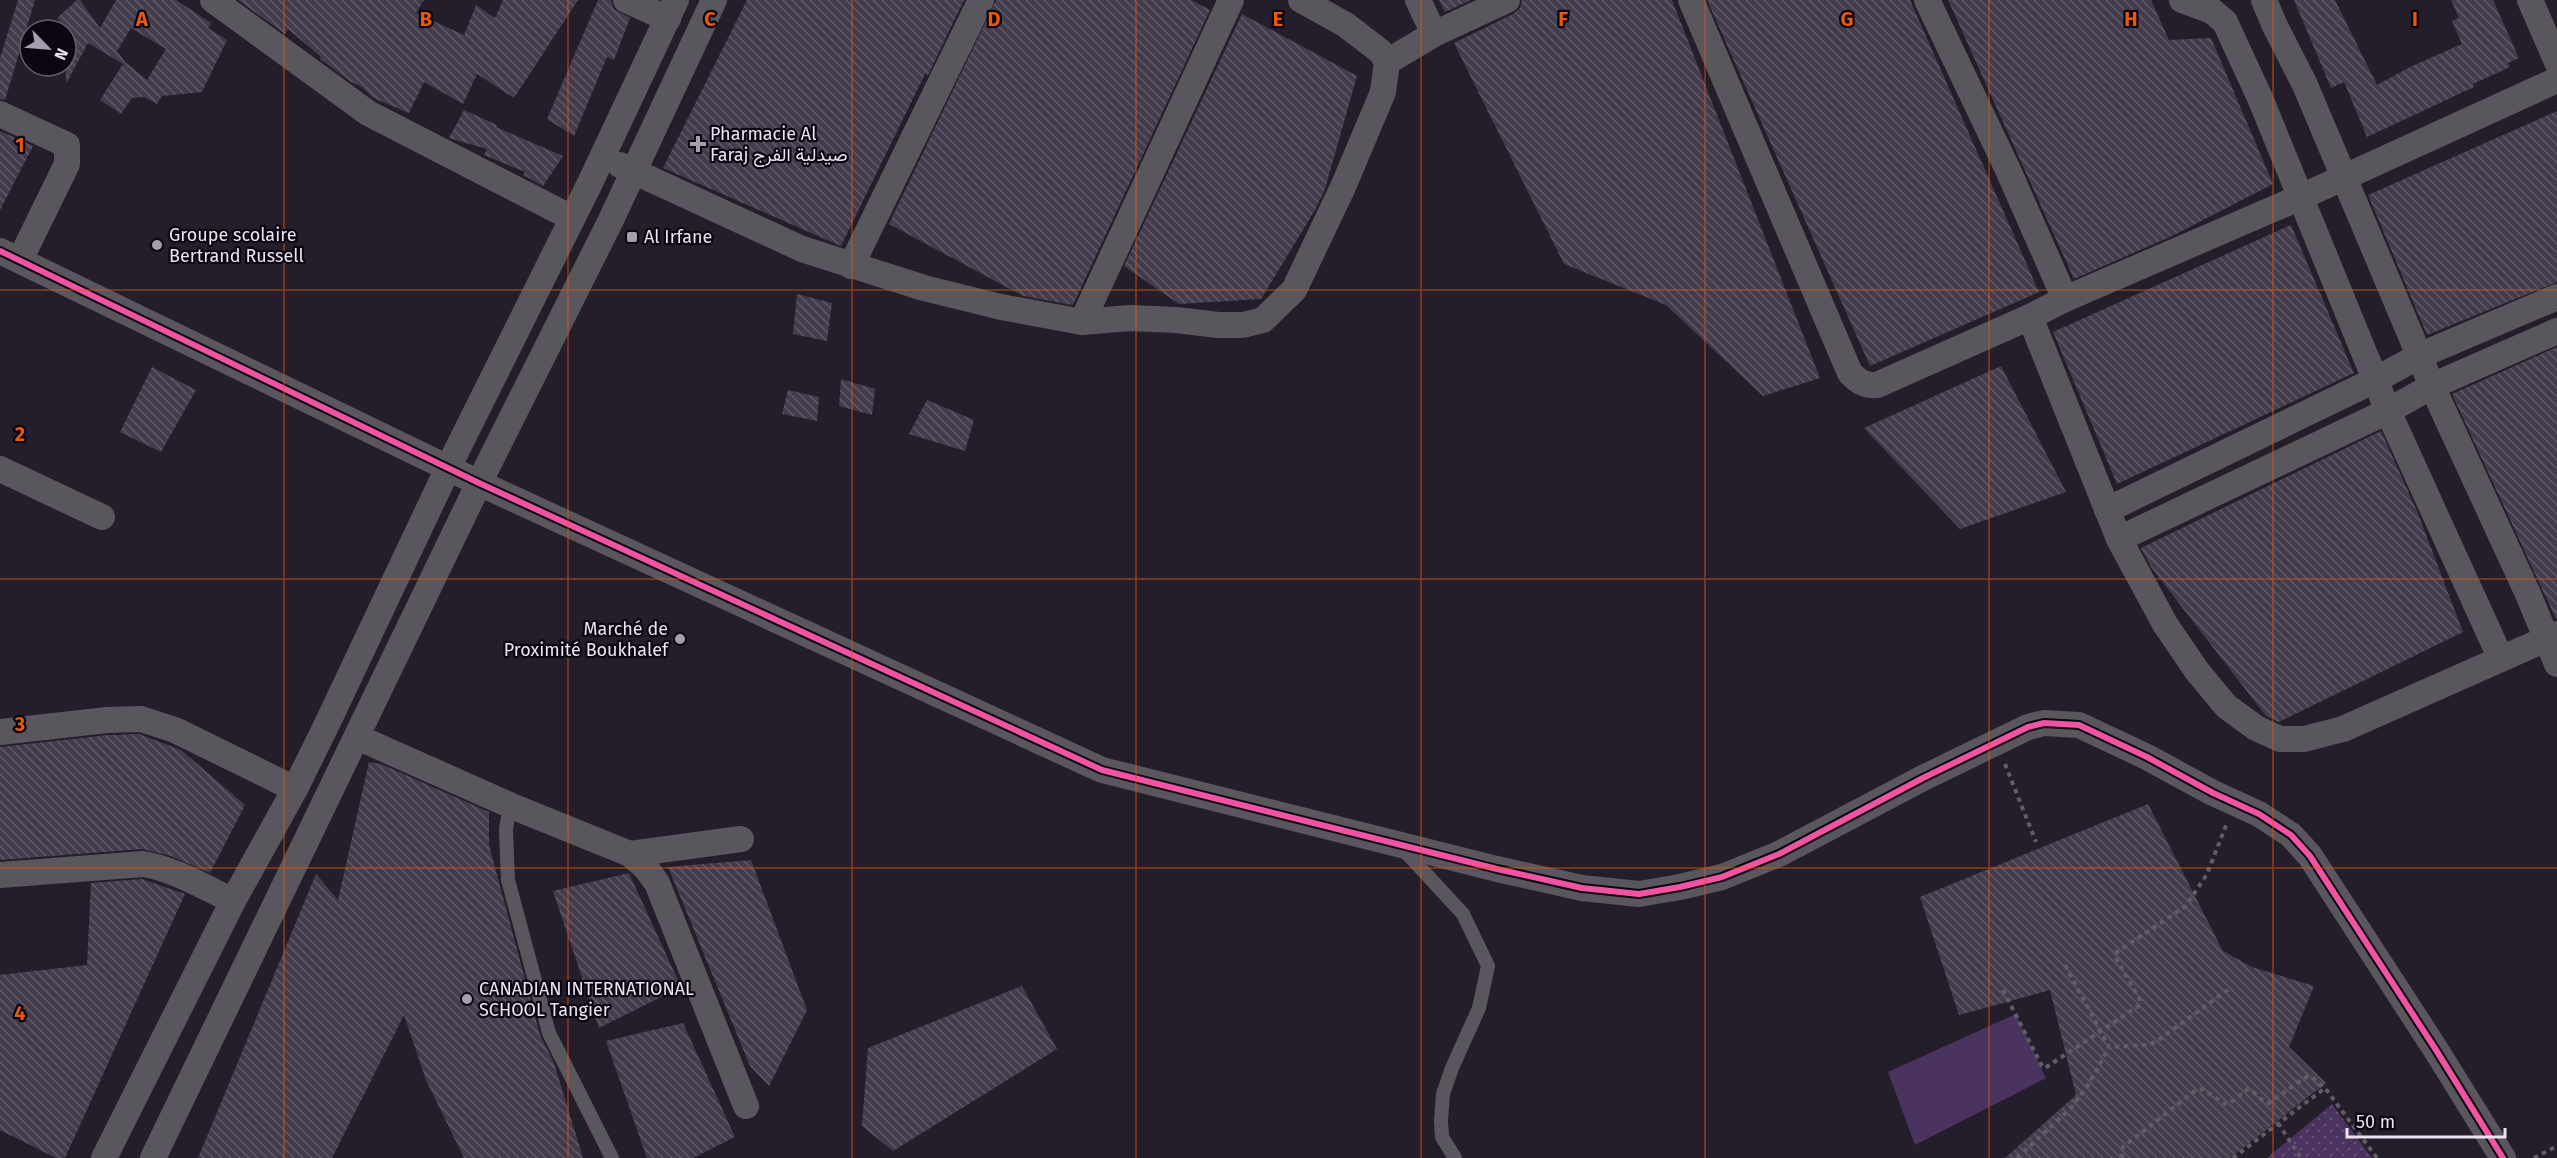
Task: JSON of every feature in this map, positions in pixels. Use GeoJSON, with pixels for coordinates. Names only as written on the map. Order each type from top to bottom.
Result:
{"type":"FeatureCollection","features":[{"type":"Feature","properties":{"kind":"street"},"geometry":{"type":"LineString","coordinates":[[213,0],[368,113],[572,218]]}},
{"type":"Feature","properties":{"kind":"street"},"geometry":{"type":"LineString","coordinates":[[104,1158],[233,900],[295,789],[370,638],[448,468],[603,155],[672,9],[626,0]]}},
{"type":"Feature","properties":{"kind":"street"},"geometry":{"type":"LineString","coordinates":[[153,1158],[479,483],[633,172],[714,0]]}},
{"type":"Feature","properties":{"kind":"street"},"geometry":{"type":"LineString","coordinates":[[851,266],[981,0]]}},
{"type":"Feature","properties":{"kind":"street"},"geometry":{"type":"LineString","coordinates":[[1082,322],[1231,0]]}},
{"type":"Feature","properties":{"kind":"street"},"geometry":{"type":"LineString","coordinates":[[603,155],[633,172],[802,249],[851,266],[1001,307],[1082,322],[1130,318],[1244,325],[1263,320],[1294,290],[1343,187],[1383,93],[1387,62],[1381,52],[1346,25],[1301,0]]}},
{"type":"Feature","properties":{"kind":"street"},"geometry":{"type":"LineString","coordinates":[[1418,0],[1434,34]]}},
{"type":"Feature","properties":{"kind":"street"},"geometry":{"type":"LineString","coordinates":[[1387,62],[1434,34],[1507,0]]}},
{"type":"Feature","properties":{"kind":"street"},"geometry":{"type":"LineString","coordinates":[[1691,0],[1850,373],[1867,386],[1878,385],[2065,299],[2301,197],[2557,80]]}},
{"type":"Feature","properties":{"kind":"street"},"geometry":{"type":"LineString","coordinates":[[1927,0],[2008,170],[2065,299]]}},
{"type":"Feature","properties":{"kind":"street"},"geometry":{"type":"LineString","coordinates":[[2182,0],[2211,11],[2225,22],[2301,197],[2388,411],[2501,658]]}},
{"type":"Feature","properties":{"kind":"street"},"geometry":{"type":"LineString","coordinates":[[2264,0],[2305,85],[2421,355],[2432,386],[2552,637],[2557,664]]}},
{"type":"Feature","properties":{"kind":"street"},"geometry":{"type":"LineString","coordinates":[[2530,0],[2557,62]]}},
{"type":"Feature","properties":{"kind":"street"},"geometry":{"type":"LineString","coordinates":[[0,114],[67,145],[67,164],[10,256],[479,483],[1102,770],[1399,845],[1582,888],[1639,894],[1722,877],[1779,854],[1995,741],[2044,723],[2079,725],[2259,814],[2291,835],[2310,856],[2503,1158]]}},
{"type":"Feature","properties":{"kind":"street"},"geometry":{"type":"LineString","coordinates":[[2107,510],[2375,380],[2421,355],[2557,297]]}},
{"type":"Feature","properties":{"kind":"street"},"geometry":{"type":"LineString","coordinates":[[2030,317],[2107,510],[2165,624],[2197,671],[2226,706],[2256,728],[2280,739],[2304,739],[2343,729],[2552,637]]}},
{"type":"Feature","properties":{"kind":"street"},"geometry":{"type":"LineString","coordinates":[[2120,539],[2388,411],[2432,386],[2557,331]]}},
{"type":"Feature","properties":{"kind":"street"},"geometry":{"type":"LineString","coordinates":[[0,469],[102,517]]}},
{"type":"Feature","properties":{"kind":"street"},"geometry":{"type":"LineString","coordinates":[[0,732],[107,720],[141,719],[175,730],[295,789]]}},
{"type":"Feature","properties":{"kind":"street"},"geometry":{"type":"LineString","coordinates":[[357,737],[514,807],[630,854],[646,868],[657,883],[746,1106]]}},
{"type":"Feature","properties":{"kind":"street"},"geometry":{"type":"LineString","coordinates":[[630,854],[741,839]]}},
{"type":"Feature","properties":{"kind":"street"},"geometry":{"type":"LineString","coordinates":[[0,876],[143,864],[175,873],[233,900]]}},
{"type":"Feature","properties":{"kind":"lane"},"geometry":{"type":"LineString","coordinates":[[514,807],[508,817],[506,829],[508,880],[549,1033],[612,1158]]}},
{"type":"Feature","properties":{"kind":"lane"},"geometry":{"type":"LineString","coordinates":[[1399,845],[1463,914],[1488,966],[1479,1008],[1443,1094],[1442,1137],[1455,1158]]}},
{"type":"Feature","properties":{"kind":"path"},"geometry":{"type":"LineString","coordinates":[[1995,741],[2037,842]]}},
{"type":"Feature","properties":{"kind":"path"},"geometry":{"type":"LineString","coordinates":[[2003,990],[2045,1068],[2140,1005],[2140,1000],[2115,957],[2117,952],[2186,906],[2207,874],[2235,803]]}},
{"type":"Feature","properties":{"kind":"path"},"geometry":{"type":"LineString","coordinates":[[2065,965],[2109,1047]]}},
{"type":"Feature","properties":{"kind":"path"},"geometry":{"type":"LineString","coordinates":[[2109,1047],[2148,1045],[2157,1041],[2232,987]]}},
{"type":"Feature","properties":{"kind":"path"},"geometry":{"type":"LineString","coordinates":[[2018,1158],[2071,1108],[2089,1084],[2109,1047]]}},
{"type":"Feature","properties":{"kind":"path"},"geometry":{"type":"LineString","coordinates":[[2123,1158],[2121,1153],[2123,1147],[2195,1090],[2202,1089],[2225,1104],[2230,1103],[2248,1089],[2269,1103],[2306,1077],[2312,1077],[2325,1088],[2377,1158]]}},
{"type":"Feature","properties":{"kind":"path"},"geometry":{"type":"LineString","coordinates":[[2233,1158],[2325,1088]]}},
{"type":"Feature","properties":{"kind":"path"},"geometry":{"type":"LineString","coordinates":[[2278,1123],[2301,1158]]}},
{"type":"Feature","properties":{"kind":"path"},"geometry":{"type":"LineString","coordinates":[[2534,1158],[2557,1146]]}},
{"type":"Feature","properties":{"kind":"shaded area"},"geometry":{"type":"Polygon","coordinates":[[[2016,1014],[2046,1078],[1915,1145],[1888,1072],[2016,1014]]]}},
{"type":"Feature","properties":{"kind":"shaded area"},"geometry":{"type":"Polygon","coordinates":[[[2332,1104],[2372,1158],[2267,1158],[2332,1104]]]}},
{"type":"Feature","properties":{"kind":"building"},"geometry":{"type":"Polygon","coordinates":[[[18,0],[35,0],[30,18],[18,18],[18,57],[5,100],[0,99],[0,58],[18,0]]]}},
{"type":"Feature","properties":{"kind":"building"},"geometry":{"type":"Polygon","coordinates":[[[77,0],[80,0],[100,28],[116,0],[176,0],[211,23],[208,28],[227,40],[202,92],[162,96],[157,104],[144,97],[132,98],[121,114],[100,100],[123,64],[88,43],[78,62],[78,18],[57,18],[77,0]],[[131,28],[117,51],[125,62],[147,80],[166,49],[131,28]]]}},
{"type":"Feature","properties":{"kind":"building"},"geometry":{"type":"Polygon","coordinates":[[[238,0],[424,0],[416,13],[464,35],[476,5],[495,18],[503,0],[578,0],[514,98],[477,74],[463,104],[424,82],[409,113],[373,98],[362,87],[351,82],[320,59],[321,57],[288,29],[285,34],[238,0]]]}},
{"type":"Feature","properties":{"kind":"building"},"geometry":{"type":"Polygon","coordinates":[[[598,0],[611,0],[614,9],[630,18],[614,60],[607,57],[574,136],[547,119],[598,0]]]}},
{"type":"Feature","properties":{"kind":"building"},"geometry":{"type":"Polygon","coordinates":[[[747,0],[964,0],[841,246],[663,168],[747,0]]]}},
{"type":"Feature","properties":{"kind":"building"},"geometry":{"type":"Polygon","coordinates":[[[996,0],[1191,0],[1210,10],[1073,305],[1023,296],[889,224],[996,0]]]}},
{"type":"Feature","properties":{"kind":"building"},"geometry":{"type":"Polygon","coordinates":[[[1439,0],[1471,0],[1445,12],[1439,0]]]}},
{"type":"Feature","properties":{"kind":"building"},"geometry":{"type":"Polygon","coordinates":[[[1522,0],[1672,0],[1820,378],[1763,396],[1666,305],[1564,264],[1454,43],[1513,14],[1520,8],[1522,0]]]}},
{"type":"Feature","properties":{"kind":"building"},"geometry":{"type":"Polygon","coordinates":[[[1707,0],[1910,0],[2039,292],[1870,366],[1707,0]]]}},
{"type":"Feature","properties":{"kind":"building"},"geometry":{"type":"Polygon","coordinates":[[[1948,0],[2151,0],[2169,40],[2211,38],[2273,184],[2172,236],[2074,279],[1948,0]]]}},
{"type":"Feature","properties":{"kind":"building"},"geometry":{"type":"Polygon","coordinates":[[[2294,0],[2335,0],[2377,85],[2410,67],[2462,44],[2452,21],[2459,18],[2451,0],[2493,0],[2519,58],[2508,63],[2510,67],[2473,84],[2474,87],[2367,137],[2344,82],[2331,88],[2294,0]]]}},
{"type":"Feature","properties":{"kind":"building"},"geometry":{"type":"Polygon","coordinates":[[[1242,14],[1357,76],[1325,189],[1315,210],[1261,299],[1179,304],[1124,266],[1242,14]]]}},
{"type":"Feature","properties":{"kind":"building"},"geometry":{"type":"Polygon","coordinates":[[[464,110],[497,125],[496,127],[563,156],[543,186],[523,175],[525,172],[484,155],[487,149],[449,138],[464,110]]]}},
{"type":"Feature","properties":{"kind":"building"},"geometry":{"type":"Polygon","coordinates":[[[2557,111],[2557,282],[2427,335],[2368,195],[2557,111]]]}},
{"type":"Feature","properties":{"kind":"building"},"geometry":{"type":"Polygon","coordinates":[[[0,131],[33,146],[0,210],[0,131]]]}},
{"type":"Feature","properties":{"kind":"building"},"geometry":{"type":"Polygon","coordinates":[[[2291,225],[2354,373],[2117,484],[2053,332],[2291,225]]]}},
{"type":"Feature","properties":{"kind":"building"},"geometry":{"type":"Polygon","coordinates":[[[797,294],[832,303],[827,341],[793,334],[797,294]]]}},
{"type":"Feature","properties":{"kind":"building"},"geometry":{"type":"Polygon","coordinates":[[[2557,347],[2557,619],[2556,619],[2452,394],[2557,347]]]}},
{"type":"Feature","properties":{"kind":"building"},"geometry":{"type":"Polygon","coordinates":[[[2001,366],[2066,492],[1960,529],[1864,428],[2001,366]]]}},
{"type":"Feature","properties":{"kind":"building"},"geometry":{"type":"Polygon","coordinates":[[[152,367],[196,390],[161,452],[120,432],[152,367]]]}},
{"type":"Feature","properties":{"kind":"building"},"geometry":{"type":"Polygon","coordinates":[[[841,379],[875,389],[872,415],[839,406],[841,379]]]}},
{"type":"Feature","properties":{"kind":"building"},"geometry":{"type":"Polygon","coordinates":[[[788,390],[819,397],[817,421],[782,414],[788,390]]]}},
{"type":"Feature","properties":{"kind":"building"},"geometry":{"type":"Polygon","coordinates":[[[927,400],[974,420],[965,451],[909,434],[927,400]]]}},
{"type":"Feature","properties":{"kind":"building"},"geometry":{"type":"Polygon","coordinates":[[[2381,431],[2417,511],[2463,632],[2279,722],[2266,716],[2151,567],[2141,548],[2381,431]]]}},
{"type":"Feature","properties":{"kind":"building"},"geometry":{"type":"Polygon","coordinates":[[[139,734],[181,750],[245,805],[210,873],[171,856],[142,849],[0,860],[0,747],[108,735],[139,734]]]}},
{"type":"Feature","properties":{"kind":"building","name":"CANADIAN INTERNATIONAL SCHOOL Tangier"},"geometry":{"type":"Polygon","coordinates":[[[369,762],[381,764],[489,812],[489,845],[540,1035],[554,1063],[583,1158],[464,1158],[426,1080],[404,1015],[332,1158],[198,1158],[316,874],[338,900],[369,762]]]}},
{"type":"Feature","properties":{"kind":"building"},"geometry":{"type":"Polygon","coordinates":[[[2148,804],[2223,951],[2252,967],[2314,986],[2289,1047],[2326,1083],[2230,1158],[2005,1158],[2076,1095],[2050,990],[1959,1015],[1920,897],[2148,804]]]}},
{"type":"Feature","properties":{"kind":"building"},"geometry":{"type":"Polygon","coordinates":[[[751,860],[807,1010],[769,1086],[750,1066],[668,867],[751,860]]]}},
{"type":"Feature","properties":{"kind":"building"},"geometry":{"type":"Polygon","coordinates":[[[629,873],[681,987],[599,1028],[553,891],[629,873]]]}},
{"type":"Feature","properties":{"kind":"building"},"geometry":{"type":"Polygon","coordinates":[[[142,879],[185,894],[65,1158],[56,1158],[0,1130],[0,975],[87,965],[91,883],[142,879]]]}},
{"type":"Feature","properties":{"kind":"building"},"geometry":{"type":"Polygon","coordinates":[[[1022,986],[1057,1049],[893,1151],[862,1126],[868,1048],[1022,986]]]}},
{"type":"Feature","properties":{"kind":"building"},"geometry":{"type":"Polygon","coordinates":[[[683,1023],[735,1137],[693,1158],[647,1158],[606,1041],[683,1023]]]}},
{"type":"Feature","properties":{"kind":"cycle path"},"geometry":{"type":"LineString","coordinates":[[0,251],[479,483],[1102,770],[1497,869],[1582,888],[1639,894],[1722,877],[1779,854],[1923,778],[2028,727],[2044,723],[2079,725],[2259,814],[2291,835],[2310,856],[2503,1158]]}},
{"type":"Feature","properties":{"kind":"place","name":"Pharmacie Al Faraj صيدلية الفرج"},"geometry":{"type":"Point","coordinates":[698,144]}},
{"type":"Feature","properties":{"kind":"place","name":"Al Irfane"},"geometry":{"type":"Point","coordinates":[632,237]}},
{"type":"Feature","properties":{"kind":"place","name":"Groupe scolaire Bertrand Russell"},"geometry":{"type":"Point","coordinates":[157,245]}},
{"type":"Feature","properties":{"kind":"place","name":"Marché de Proximité Boukhalef"},"geometry":{"type":"Point","coordinates":[680,639]}},
{"type":"Feature","properties":{"kind":"place","name":"CANADIAN INTERNATIONAL SCHOOL Tangier"},"geometry":{"type":"Point","coordinates":[467,999]}}]}
